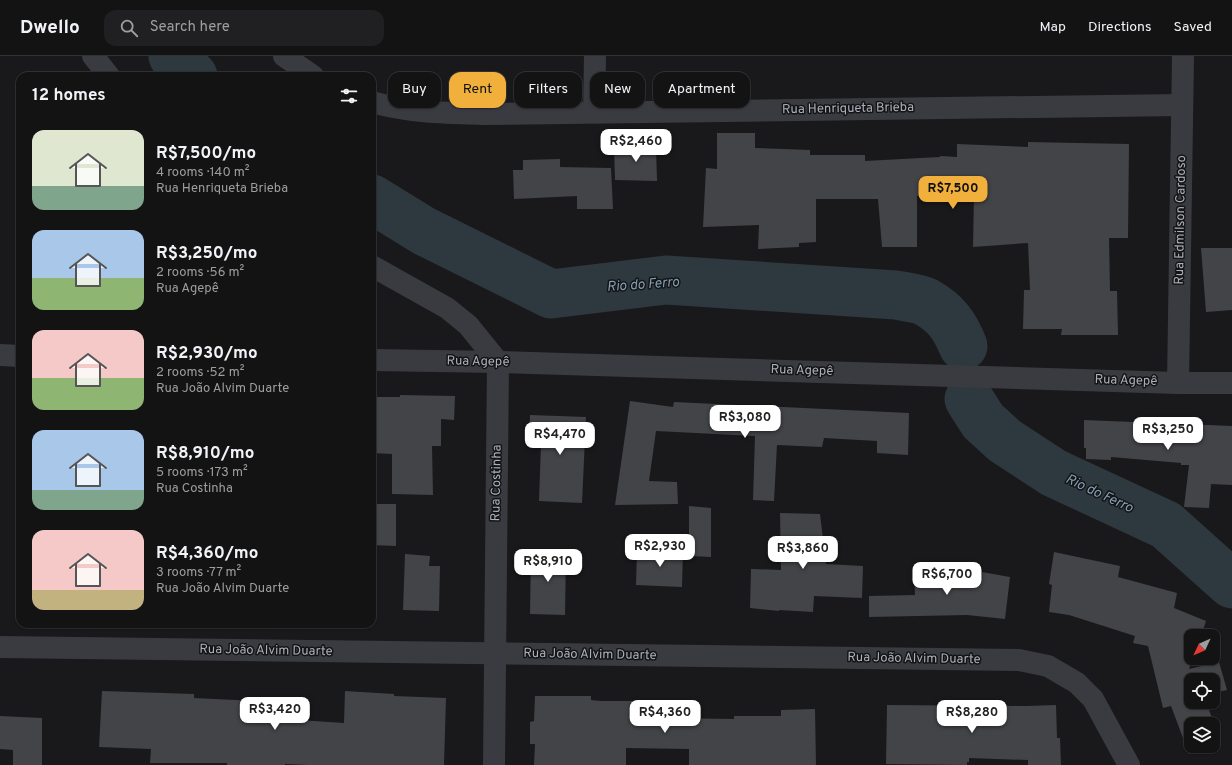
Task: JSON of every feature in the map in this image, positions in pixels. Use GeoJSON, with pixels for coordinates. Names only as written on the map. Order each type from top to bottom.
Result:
{"type":"FeatureCollection","features":[{"type":"Feature","properties":{"kind":"street"},"geometry":{"type":"LineString","coordinates":[[93,56],[107,72]]}},
{"type":"Feature","properties":{"kind":"street"},"geometry":{"type":"LineString","coordinates":[[284,56],[306,72]]}},
{"type":"Feature","properties":{"kind":"street"},"geometry":{"type":"LineString","coordinates":[[594,112],[595,56]]}},
{"type":"Feature","properties":{"kind":"street","name":"Rua Edmilson Cardoso"},"geometry":{"type":"LineString","coordinates":[[1178,383],[1183,56]]}},
{"type":"Feature","properties":{"kind":"street","name":"Rua Henriqueta Brieba"},"geometry":{"type":"LineString","coordinates":[[376,103],[390,108],[433,113],[487,114],[1182,105]]}},
{"type":"Feature","properties":{"kind":"street"},"geometry":{"type":"LineString","coordinates":[[376,268],[447,308],[468,325],[498,362]]}},
{"type":"Feature","properties":{"kind":"street"},"geometry":{"type":"LineString","coordinates":[[0,355],[16,356]]}},
{"type":"Feature","properties":{"kind":"street","name":"Rua Agepê"},"geometry":{"type":"LineString","coordinates":[[376,360],[498,362],[1178,383],[1232,383]]}},
{"type":"Feature","properties":{"kind":"street","name":"Rua Costinha"},"geometry":{"type":"LineString","coordinates":[[494,765],[498,362]]}},
{"type":"Feature","properties":{"kind":"street","name":"Rua João Alvim Duarte"},"geometry":{"type":"LineString","coordinates":[[0,647],[1018,660],[1048,666],[1077,683],[1093,699],[1129,765]]}},
{"type":"Feature","properties":{"kind":"building"},"geometry":{"type":"Polygon","coordinates":[[[717,133],[755,133],[755,148],[810,150],[810,155],[865,155],[865,161],[940,156],[957,157],[957,144],[1028,147],[1028,142],[1129,144],[1128,238],[1109,238],[1110,291],[1117,291],[1118,335],[1061,335],[1062,329],[1023,329],[1024,290],[1030,290],[1028,243],[973,247],[974,194],[917,196],[917,247],[882,247],[878,199],[816,199],[816,242],[799,243],[799,247],[758,249],[759,225],[703,227],[706,168],[717,169],[717,133]]]}},
{"type":"Feature","properties":{"kind":"building"},"geometry":{"type":"Polygon","coordinates":[[[614,146],[656,146],[657,181],[615,180],[614,146]]]}},
{"type":"Feature","properties":{"kind":"building"},"geometry":{"type":"Polygon","coordinates":[[[560,159],[560,167],[611,168],[613,209],[577,209],[577,196],[514,199],[513,170],[523,170],[523,160],[560,159]]]}},
{"type":"Feature","properties":{"kind":"building"},"geometry":{"type":"Polygon","coordinates":[[[1201,248],[1232,248],[1232,310],[1206,312],[1201,248]]]}},
{"type":"Feature","properties":{"kind":"building"},"geometry":{"type":"Polygon","coordinates":[[[400,395],[455,396],[454,420],[441,419],[441,446],[432,446],[433,495],[392,494],[392,454],[376,453],[376,397],[400,397],[400,395]]]}},
{"type":"Feature","properties":{"kind":"building"},"geometry":{"type":"Polygon","coordinates":[[[630,401],[673,407],[674,402],[909,413],[908,455],[877,453],[877,441],[824,438],[822,447],[777,445],[774,501],[753,500],[755,436],[656,431],[649,481],[677,482],[678,504],[615,505],[630,401]]]}},
{"type":"Feature","properties":{"kind":"building"},"geometry":{"type":"Polygon","coordinates":[[[530,415],[586,417],[582,503],[539,501],[541,444],[529,443],[530,415]]]}},
{"type":"Feature","properties":{"kind":"building"},"geometry":{"type":"Polygon","coordinates":[[[1084,420],[1232,426],[1232,485],[1211,484],[1209,508],[1184,507],[1189,465],[1111,457],[1111,460],[1086,459],[1086,448],[1084,448],[1084,420]]]}},
{"type":"Feature","properties":{"kind":"building"},"geometry":{"type":"Polygon","coordinates":[[[376,504],[396,504],[396,546],[376,545],[376,504]]]}},
{"type":"Feature","properties":{"kind":"building"},"geometry":{"type":"Polygon","coordinates":[[[689,506],[711,508],[711,557],[689,556],[689,506]]]}},
{"type":"Feature","properties":{"kind":"building"},"geometry":{"type":"Polygon","coordinates":[[[780,513],[820,514],[826,564],[863,566],[862,598],[814,596],[813,612],[750,608],[751,569],[781,570],[780,513]]]}},
{"type":"Feature","properties":{"kind":"building"},"geometry":{"type":"Polygon","coordinates":[[[637,549],[683,550],[682,587],[636,585],[637,549]]]}},
{"type":"Feature","properties":{"kind":"building"},"geometry":{"type":"Polygon","coordinates":[[[531,552],[566,552],[565,615],[530,614],[531,552]]]}},
{"type":"Feature","properties":{"kind":"building"},"geometry":{"type":"Polygon","coordinates":[[[1054,552],[1120,566],[1118,577],[1177,593],[1174,608],[1206,621],[1203,629],[1184,629],[1184,665],[1190,665],[1189,669],[1206,665],[1220,665],[1227,690],[1220,692],[1220,673],[1184,673],[1184,709],[1209,709],[1212,717],[1184,717],[1184,741],[1171,706],[1163,708],[1148,646],[1133,643],[1135,636],[1069,615],[1049,612],[1052,585],[1049,584],[1054,552]]]}},
{"type":"Feature","properties":{"kind":"building"},"geometry":{"type":"Polygon","coordinates":[[[405,554],[430,556],[429,566],[440,566],[439,611],[403,610],[405,554]]]}},
{"type":"Feature","properties":{"kind":"building"},"geometry":{"type":"Polygon","coordinates":[[[940,566],[941,573],[981,579],[982,572],[1010,577],[1005,619],[967,615],[869,617],[869,596],[915,595],[914,568],[940,566]]]}},
{"type":"Feature","properties":{"kind":"building"},"geometry":{"type":"Polygon","coordinates":[[[102,691],[194,694],[194,698],[278,702],[284,708],[284,719],[344,723],[345,691],[394,694],[394,696],[446,698],[444,765],[227,765],[227,763],[150,763],[151,749],[99,747],[102,691]]]}},
{"type":"Feature","properties":{"kind":"building"},"geometry":{"type":"Polygon","coordinates":[[[535,696],[591,696],[591,700],[601,701],[665,701],[665,718],[734,719],[734,716],[781,716],[781,710],[815,709],[816,765],[689,765],[689,749],[626,748],[626,765],[534,765],[535,744],[530,744],[530,722],[534,721],[535,696]]]}},
{"type":"Feature","properties":{"kind":"building"},"geometry":{"type":"Polygon","coordinates":[[[887,705],[1056,705],[1057,738],[1060,738],[1061,765],[1028,765],[1028,760],[969,758],[967,765],[886,764],[887,705]]]}},
{"type":"Feature","properties":{"kind":"building"},"geometry":{"type":"Polygon","coordinates":[[[0,716],[42,718],[42,765],[13,765],[13,750],[0,749],[0,716]]]}},
{"type":"Feature","properties":{"kind":"waterway","name":"Rio do Ferro"},"geometry":{"type":"LineString","coordinates":[[173,56],[179,64],[188,72]]}},
{"type":"Feature","properties":{"kind":"waterway","name":"Rio do Ferro"},"geometry":{"type":"LineString","coordinates":[[376,201],[424,231],[551,294],[666,280],[896,295],[923,301],[933,306],[944,315],[953,326],[963,346]]}},
{"type":"Feature","properties":{"kind":"waterway","name":"Rio do Ferro"},"geometry":{"type":"LineString","coordinates":[[969,399],[983,421],[1005,441],[1054,473],[1166,525],[1232,584]]}}]}
